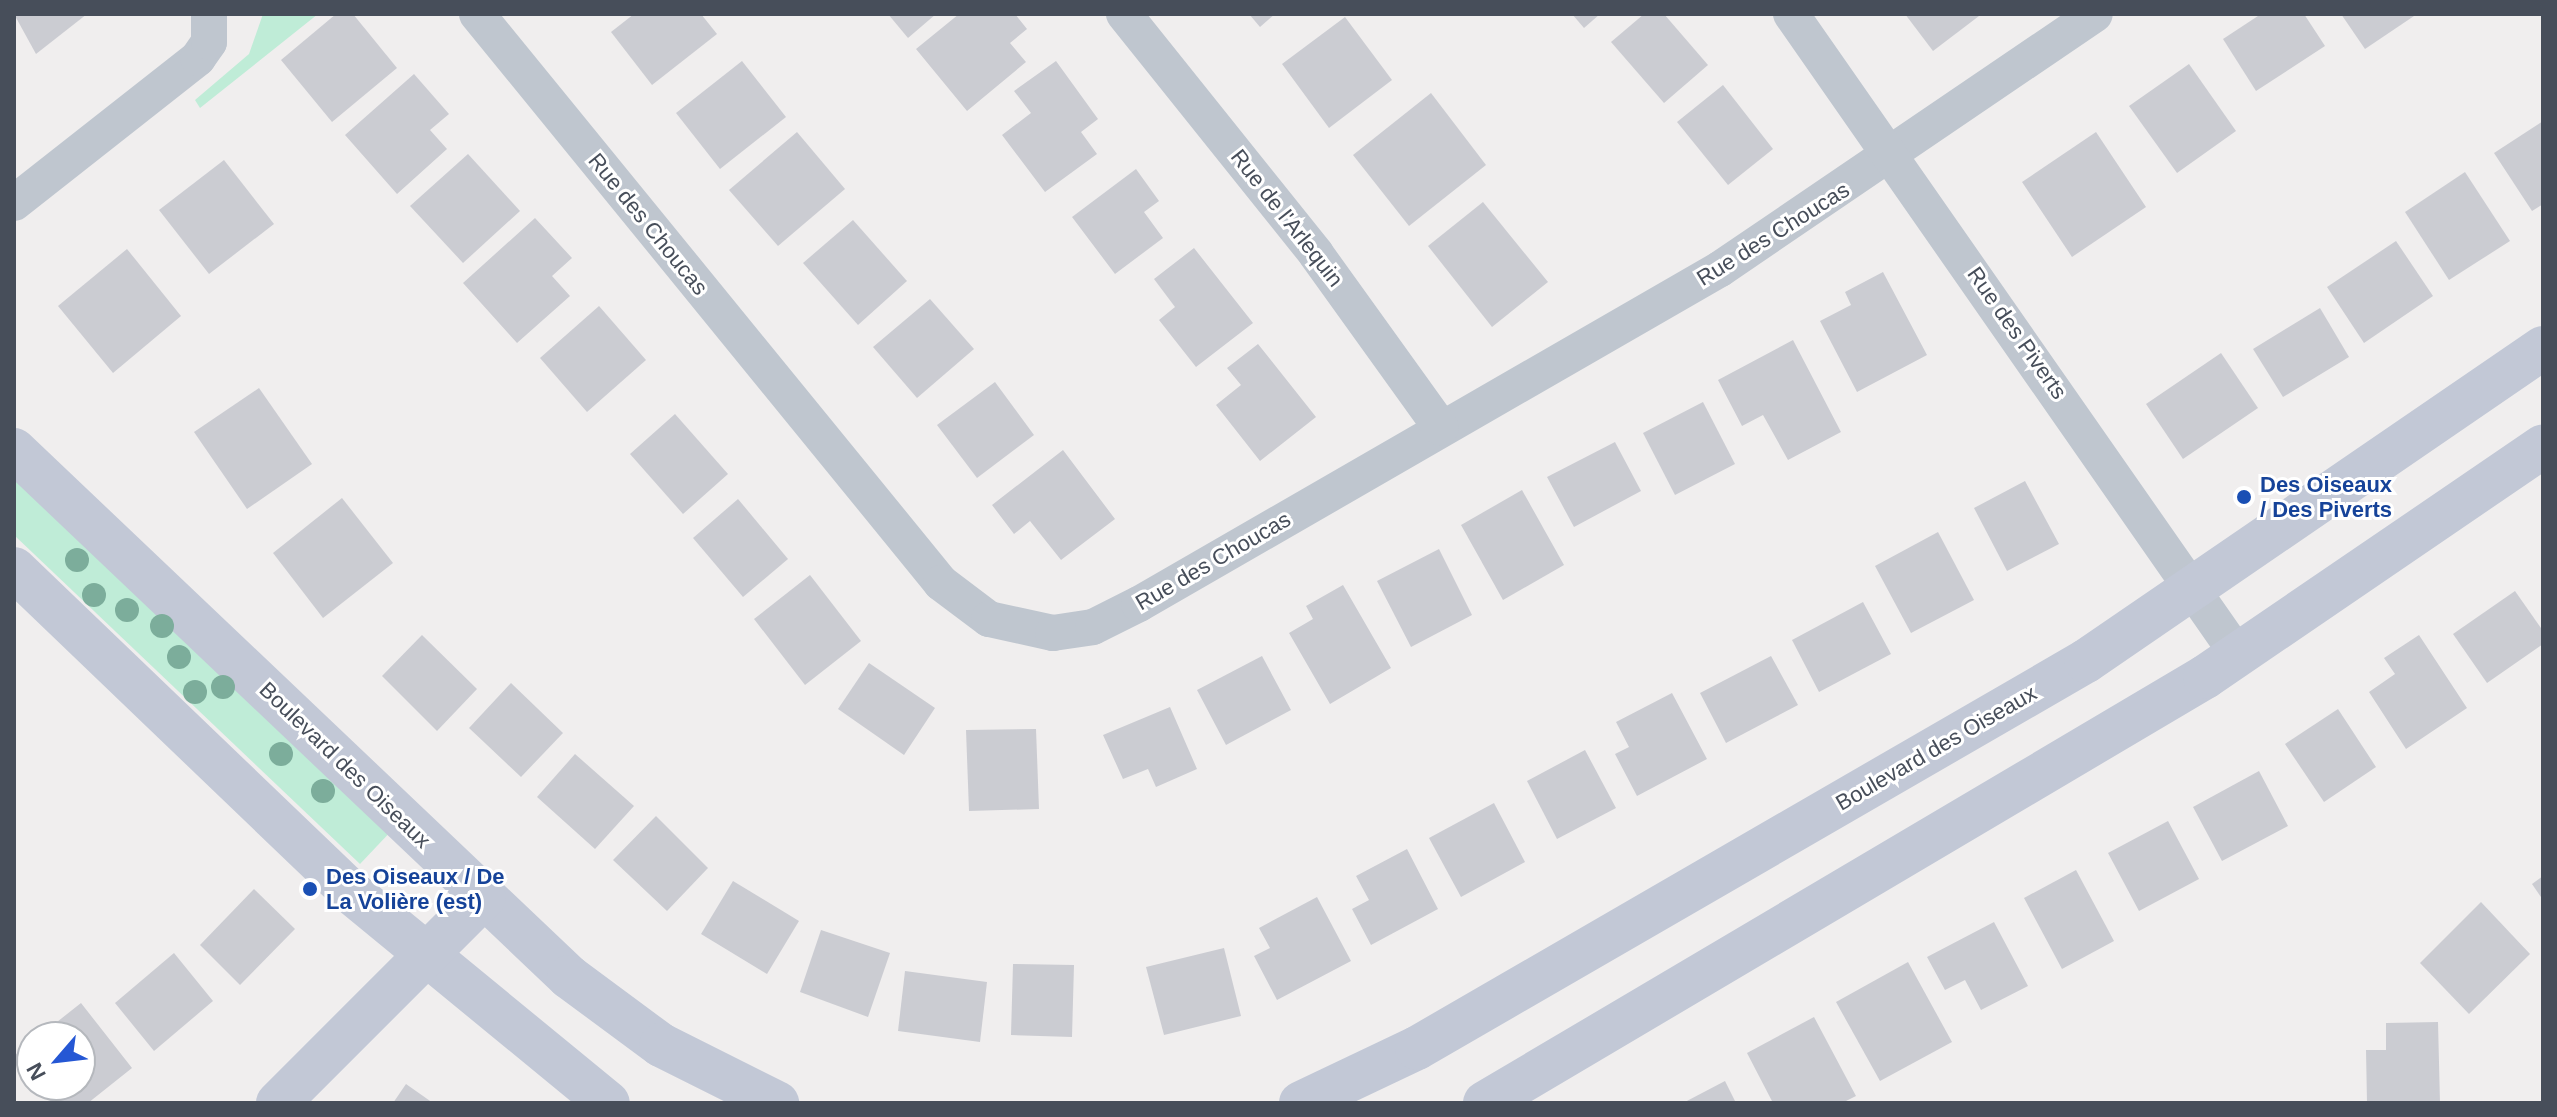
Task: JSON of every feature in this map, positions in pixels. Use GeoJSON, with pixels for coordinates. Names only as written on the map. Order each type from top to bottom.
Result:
{"type":"FeatureCollection","features":[{"type":"Feature","properties":{"kind":"street"},"geometry":{"type":"LineString","coordinates":[[14,203],[198,58],[209,42],[209,14]]}},
{"type":"Feature","properties":{"kind":"street","name":"Rue des Choucas"},"geometry":{"type":"LineString","coordinates":[[477,14],[920,560],[954,596],[989,619],[1033,632],[1093,627],[1746,253],[1894,156],[2095,14]]}},
{"type":"Feature","properties":{"kind":"street","name":"Rue de l'Arlequin"},"geometry":{"type":"LineString","coordinates":[[1124,14],[1316,254],[1441,428]]}},
{"type":"Feature","properties":{"kind":"street","name":"Rue des Piverts"},"geometry":{"type":"LineString","coordinates":[[1791,14],[1894,156],[2238,655]]}},
{"type":"Feature","properties":{"kind":"street","name":"Boulevard des Oiseaux"},"geometry":{"type":"LineString","coordinates":[[1301,1103],[1417,1048],[2195,591],[2543,348]]}},
{"type":"Feature","properties":{"kind":"street"},"geometry":{"type":"LineString","coordinates":[[1485,1103],[2238,655],[2543,446]]}},
{"type":"Feature","properties":{"kind":"street","name":"Boulevard des Oiseaux"},"geometry":{"type":"LineString","coordinates":[[14,450],[484,897],[626,1021],[693,1064],[777,1103]]}},
{"type":"Feature","properties":{"kind":"street"},"geometry":{"type":"LineString","coordinates":[[14,569],[352,893],[608,1103]]}},
{"type":"Feature","properties":{"kind":"street"},"geometry":{"type":"LineString","coordinates":[[278,1103],[430,955],[484,897]]}},
{"type":"Feature","properties":{"kind":"green space"},"geometry":{"type":"Polygon","coordinates":[[[263,14],[318,14],[200,108],[195,100],[249,54],[263,14]]]}},
{"type":"Feature","properties":{"kind":"green space"},"geometry":{"type":"Polygon","coordinates":[[[14,466],[395,827],[360,864],[14,535],[14,466]]]}},
{"type":"Feature","properties":{"kind":"building"},"geometry":{"type":"Polygon","coordinates":[[[14,14],[87,14],[36,54],[14,14]]]}},
{"type":"Feature","properties":{"kind":"building"},"geometry":{"type":"Polygon","coordinates":[[[336,14],[353,14],[397,68],[332,122],[281,60],[336,14]]]}},
{"type":"Feature","properties":{"kind":"building"},"geometry":{"type":"Polygon","coordinates":[[[634,14],[701,14],[717,34],[652,85],[611,32],[634,14]]]}},
{"type":"Feature","properties":{"kind":"building"},"geometry":{"type":"Polygon","coordinates":[[[888,14],[936,14],[908,38],[888,14]]]}},
{"type":"Feature","properties":{"kind":"building"},"geometry":{"type":"Polygon","coordinates":[[[959,14],[1015,14],[1027,29],[1010,43],[1026,62],[967,111],[916,49],[959,14]]]}},
{"type":"Feature","properties":{"kind":"building"},"geometry":{"type":"Polygon","coordinates":[[[1249,14],[1275,14],[1260,27],[1249,14]]]}},
{"type":"Feature","properties":{"kind":"building"},"geometry":{"type":"Polygon","coordinates":[[[1572,14],[1600,14],[1584,28],[1572,14]]]}},
{"type":"Feature","properties":{"kind":"building"},"geometry":{"type":"Polygon","coordinates":[[[1644,14],[1664,14],[1708,65],[1664,103],[1611,42],[1644,14]]]}},
{"type":"Feature","properties":{"kind":"building"},"geometry":{"type":"Polygon","coordinates":[[[1905,14],[1977,14],[1979,16],[1933,51],[1905,14]]]}},
{"type":"Feature","properties":{"kind":"building"},"geometry":{"type":"Polygon","coordinates":[[[2261,14],[2304,14],[2325,46],[2256,91],[2223,39],[2261,14]]]}},
{"type":"Feature","properties":{"kind":"building"},"geometry":{"type":"Polygon","coordinates":[[[2341,14],[2417,14],[2365,49],[2341,14]]]}},
{"type":"Feature","properties":{"kind":"building"},"geometry":{"type":"Polygon","coordinates":[[[1345,17],[1392,80],[1329,128],[1282,64],[1345,17]]]}},
{"type":"Feature","properties":{"kind":"building"},"geometry":{"type":"Polygon","coordinates":[[[742,61],[786,117],[720,169],[676,113],[742,61]]]}},
{"type":"Feature","properties":{"kind":"building"},"geometry":{"type":"Polygon","coordinates":[[[1056,61],[1098,119],[1081,132],[1097,154],[1045,192],[1002,135],[1031,113],[1014,91],[1056,61]]]}},
{"type":"Feature","properties":{"kind":"building"},"geometry":{"type":"Polygon","coordinates":[[[2189,64],[2236,131],[2177,173],[2129,106],[2189,64]]]}},
{"type":"Feature","properties":{"kind":"building"},"geometry":{"type":"Polygon","coordinates":[[[414,74],[449,114],[430,130],[447,149],[397,194],[345,135],[414,74]]]}},
{"type":"Feature","properties":{"kind":"building"},"geometry":{"type":"Polygon","coordinates":[[[1723,85],[1773,149],[1728,185],[1677,122],[1723,85]]]}},
{"type":"Feature","properties":{"kind":"building"},"geometry":{"type":"Polygon","coordinates":[[[1431,93],[1486,165],[1409,226],[1353,155],[1431,93]]]}},
{"type":"Feature","properties":{"kind":"building"},"geometry":{"type":"Polygon","coordinates":[[[2543,121],[2543,204],[2532,211],[2494,153],[2543,121]]]}},
{"type":"Feature","properties":{"kind":"building"},"geometry":{"type":"Polygon","coordinates":[[[797,132],[845,189],[778,246],[729,190],[797,132]]]}},
{"type":"Feature","properties":{"kind":"building"},"geometry":{"type":"Polygon","coordinates":[[[2096,132],[2146,207],[2072,257],[2022,182],[2096,132]]]}},
{"type":"Feature","properties":{"kind":"building"},"geometry":{"type":"Polygon","coordinates":[[[468,154],[520,211],[463,263],[410,206],[468,154]]]}},
{"type":"Feature","properties":{"kind":"building"},"geometry":{"type":"Polygon","coordinates":[[[224,160],[274,224],[209,274],[159,210],[224,160]]]}},
{"type":"Feature","properties":{"kind":"building"},"geometry":{"type":"Polygon","coordinates":[[[1136,169],[1159,201],[1144,212],[1163,238],[1115,274],[1072,217],[1136,169]]]}},
{"type":"Feature","properties":{"kind":"building"},"geometry":{"type":"Polygon","coordinates":[[[2465,172],[2510,241],[2449,280],[2405,212],[2465,172]]]}},
{"type":"Feature","properties":{"kind":"building"},"geometry":{"type":"Polygon","coordinates":[[[1483,202],[1548,282],[1492,327],[1428,246],[1483,202]]]}},
{"type":"Feature","properties":{"kind":"building"},"geometry":{"type":"Polygon","coordinates":[[[535,218],[572,258],[552,276],[570,296],[517,343],[463,283],[535,218]]]}},
{"type":"Feature","properties":{"kind":"building"},"geometry":{"type":"Polygon","coordinates":[[[853,220],[907,281],[858,325],[803,263],[853,220]]]}},
{"type":"Feature","properties":{"kind":"building"},"geometry":{"type":"Polygon","coordinates":[[[2396,241],[2433,296],[2364,343],[2327,287],[2396,241]]]}},
{"type":"Feature","properties":{"kind":"building"},"geometry":{"type":"Polygon","coordinates":[[[1194,248],[1253,323],[1196,367],[1159,320],[1175,307],[1154,279],[1194,248]]]}},
{"type":"Feature","properties":{"kind":"building"},"geometry":{"type":"Polygon","coordinates":[[[127,249],[181,316],[113,373],[58,306],[127,249]]]}},
{"type":"Feature","properties":{"kind":"building"},"geometry":{"type":"Polygon","coordinates":[[[1883,272],[1927,355],[1857,392],[1820,321],[1851,305],[1845,292],[1883,272]]]}},
{"type":"Feature","properties":{"kind":"building"},"geometry":{"type":"Polygon","coordinates":[[[930,299],[974,349],[917,398],[873,347],[930,299]]]}},
{"type":"Feature","properties":{"kind":"building"},"geometry":{"type":"Polygon","coordinates":[[[599,306],[646,360],[587,412],[540,358],[599,306]]]}},
{"type":"Feature","properties":{"kind":"building"},"geometry":{"type":"Polygon","coordinates":[[[2320,308],[2349,357],[2283,397],[2253,349],[2320,308]]]}},
{"type":"Feature","properties":{"kind":"building"},"geometry":{"type":"Polygon","coordinates":[[[1793,340],[1841,432],[1788,460],[1763,415],[1742,426],[1718,380],[1793,340]]]}},
{"type":"Feature","properties":{"kind":"building"},"geometry":{"type":"Polygon","coordinates":[[[1258,344],[1316,417],[1260,461],[1216,405],[1241,385],[1227,368],[1258,344]]]}},
{"type":"Feature","properties":{"kind":"building"},"geometry":{"type":"Polygon","coordinates":[[[2221,353],[2258,408],[2183,459],[2146,404],[2221,353]]]}},
{"type":"Feature","properties":{"kind":"building"},"geometry":{"type":"Polygon","coordinates":[[[995,382],[1034,435],[977,478],[937,425],[995,382]]]}},
{"type":"Feature","properties":{"kind":"building"},"geometry":{"type":"Polygon","coordinates":[[[259,388],[312,464],[247,509],[194,432],[259,388]]]}},
{"type":"Feature","properties":{"kind":"building"},"geometry":{"type":"Polygon","coordinates":[[[1703,402],[1735,464],[1675,495],[1643,433],[1703,402]]]}},
{"type":"Feature","properties":{"kind":"building"},"geometry":{"type":"Polygon","coordinates":[[[675,414],[728,474],[683,514],[630,454],[675,414]]]}},
{"type":"Feature","properties":{"kind":"building"},"geometry":{"type":"Polygon","coordinates":[[[1615,442],[1641,491],[1574,527],[1547,477],[1615,442]]]}},
{"type":"Feature","properties":{"kind":"building"},"geometry":{"type":"Polygon","coordinates":[[[1063,450],[1115,519],[1061,560],[1030,521],[1014,534],[992,505],[1063,450]]]}},
{"type":"Feature","properties":{"kind":"building"},"geometry":{"type":"Polygon","coordinates":[[[2025,481],[2059,544],[2007,571],[1974,508],[2025,481]]]}},
{"type":"Feature","properties":{"kind":"building"},"geometry":{"type":"Polygon","coordinates":[[[1522,490],[1564,565],[1503,600],[1461,525],[1522,490]]]}},
{"type":"Feature","properties":{"kind":"building"},"geometry":{"type":"Polygon","coordinates":[[[342,498],[393,563],[323,618],[273,553],[342,498]]]}},
{"type":"Feature","properties":{"kind":"building"},"geometry":{"type":"Polygon","coordinates":[[[738,499],[788,559],[743,597],[693,538],[738,499]]]}},
{"type":"Feature","properties":{"kind":"building"},"geometry":{"type":"Polygon","coordinates":[[[1938,532],[1974,600],[1911,633],[1875,566],[1938,532]]]}},
{"type":"Feature","properties":{"kind":"building"},"geometry":{"type":"Polygon","coordinates":[[[1439,549],[1472,615],[1411,647],[1377,581],[1439,549]]]}},
{"type":"Feature","properties":{"kind":"building"},"geometry":{"type":"Polygon","coordinates":[[[810,575],[861,641],[805,685],[754,619],[810,575]]]}},
{"type":"Feature","properties":{"kind":"building"},"geometry":{"type":"Polygon","coordinates":[[[1343,585],[1391,668],[1330,704],[1289,633],[1313,619],[1306,606],[1343,585]]]}},
{"type":"Feature","properties":{"kind":"building"},"geometry":{"type":"Polygon","coordinates":[[[2515,591],[2543,631],[2543,644],[2487,683],[2453,634],[2515,591]]]}},
{"type":"Feature","properties":{"kind":"building"},"geometry":{"type":"Polygon","coordinates":[[[1863,602],[1891,654],[1819,692],[1792,640],[1863,602]]]}},
{"type":"Feature","properties":{"kind":"building"},"geometry":{"type":"Polygon","coordinates":[[[422,635],[477,689],[437,731],[382,676],[422,635]]]}},
{"type":"Feature","properties":{"kind":"building"},"geometry":{"type":"Polygon","coordinates":[[[2419,635],[2467,708],[2406,749],[2369,692],[2395,674],[2384,658],[2419,635]]]}},
{"type":"Feature","properties":{"kind":"building"},"geometry":{"type":"Polygon","coordinates":[[[1262,656],[1291,710],[1226,745],[1197,690],[1262,656]]]}},
{"type":"Feature","properties":{"kind":"building"},"geometry":{"type":"Polygon","coordinates":[[[1771,656],[1798,705],[1726,743],[1700,693],[1771,656]]]}},
{"type":"Feature","properties":{"kind":"building"},"geometry":{"type":"Polygon","coordinates":[[[869,663],[935,708],[904,755],[838,709],[869,663]]]}},
{"type":"Feature","properties":{"kind":"building"},"geometry":{"type":"Polygon","coordinates":[[[511,683],[563,733],[521,777],[469,728],[511,683]]]}},
{"type":"Feature","properties":{"kind":"building"},"geometry":{"type":"Polygon","coordinates":[[[1672,693],[1707,759],[1637,796],[1615,754],[1629,747],[1616,722],[1672,693]]]}},
{"type":"Feature","properties":{"kind":"building"},"geometry":{"type":"Polygon","coordinates":[[[1170,707],[1197,769],[1156,787],[1148,769],[1123,779],[1103,735],[1170,707]]]}},
{"type":"Feature","properties":{"kind":"building"},"geometry":{"type":"Polygon","coordinates":[[[2338,709],[2376,767],[2324,802],[2285,744],[2338,709]]]}},
{"type":"Feature","properties":{"kind":"building"},"geometry":{"type":"Polygon","coordinates":[[[1036,729],[1039,809],[969,811],[966,730],[1036,729]]]}},
{"type":"Feature","properties":{"kind":"building"},"geometry":{"type":"Polygon","coordinates":[[[1585,750],[1616,808],[1557,839],[1527,781],[1585,750]]]}},
{"type":"Feature","properties":{"kind":"building"},"geometry":{"type":"Polygon","coordinates":[[[575,754],[634,806],[595,849],[537,797],[575,754]]]}},
{"type":"Feature","properties":{"kind":"building"},"geometry":{"type":"Polygon","coordinates":[[[2259,771],[2288,826],[2222,861],[2193,807],[2259,771]]]}},
{"type":"Feature","properties":{"kind":"building"},"geometry":{"type":"Polygon","coordinates":[[[1494,803],[1525,862],[1461,897],[1429,838],[1494,803]]]}},
{"type":"Feature","properties":{"kind":"building"},"geometry":{"type":"Polygon","coordinates":[[[656,816],[708,868],[667,911],[613,860],[656,816]]]}},
{"type":"Feature","properties":{"kind":"building"},"geometry":{"type":"Polygon","coordinates":[[[2168,821],[2199,879],[2139,911],[2108,853],[2168,821]]]}},
{"type":"Feature","properties":{"kind":"building"},"geometry":{"type":"Polygon","coordinates":[[[1407,849],[1438,909],[1371,945],[1352,909],[1369,900],[1356,876],[1407,849]]]}},
{"type":"Feature","properties":{"kind":"building"},"geometry":{"type":"Polygon","coordinates":[[[2076,870],[2114,941],[2062,969],[2024,898],[2076,870]]]}},
{"type":"Feature","properties":{"kind":"building"},"geometry":{"type":"Polygon","coordinates":[[[2543,876],[2543,900],[2532,884],[2543,876]]]}},
{"type":"Feature","properties":{"kind":"building"},"geometry":{"type":"Polygon","coordinates":[[[733,881],[799,921],[767,974],[701,934],[733,881]]]}},
{"type":"Feature","properties":{"kind":"building"},"geometry":{"type":"Polygon","coordinates":[[[254,889],[295,929],[240,985],[200,945],[254,889]]]}},
{"type":"Feature","properties":{"kind":"building"},"geometry":{"type":"Polygon","coordinates":[[[1317,897],[1351,961],[1277,1000],[1254,956],[1270,948],[1259,928],[1317,897]]]}},
{"type":"Feature","properties":{"kind":"building"},"geometry":{"type":"Polygon","coordinates":[[[2481,902],[2530,954],[2469,1014],[2420,963],[2481,902]]]}},
{"type":"Feature","properties":{"kind":"building"},"geometry":{"type":"Polygon","coordinates":[[[1994,922],[2028,986],[1981,1010],[1965,980],[1945,990],[1927,957],[1994,922]]]}},
{"type":"Feature","properties":{"kind":"building"},"geometry":{"type":"Polygon","coordinates":[[[821,930],[890,953],[868,1017],[800,992],[821,930]]]}},
{"type":"Feature","properties":{"kind":"building"},"geometry":{"type":"Polygon","coordinates":[[[1224,948],[1241,1016],[1164,1035],[1146,967],[1224,948]]]}},
{"type":"Feature","properties":{"kind":"building"},"geometry":{"type":"Polygon","coordinates":[[[174,953],[213,1001],[154,1051],[115,1003],[174,953]]]}},
{"type":"Feature","properties":{"kind":"building"},"geometry":{"type":"Polygon","coordinates":[[[1908,962],[1952,1042],[1880,1081],[1836,1002],[1908,962]]]}},
{"type":"Feature","properties":{"kind":"building"},"geometry":{"type":"Polygon","coordinates":[[[1013,964],[1074,965],[1072,1037],[1011,1035],[1013,964]]]}},
{"type":"Feature","properties":{"kind":"building"},"geometry":{"type":"Polygon","coordinates":[[[905,971],[987,982],[980,1042],[898,1031],[905,971]]]}},
{"type":"Feature","properties":{"kind":"building"},"geometry":{"type":"Polygon","coordinates":[[[81,1003],[95,1021],[58,1021],[81,1003]]]}},
{"type":"Feature","properties":{"kind":"building"},"geometry":{"type":"Polygon","coordinates":[[[1814,1017],[1856,1096],[1842,1103],[1773,1103],[1747,1053],[1814,1017]]]}},
{"type":"Feature","properties":{"kind":"building"},"geometry":{"type":"Polygon","coordinates":[[[96,1022],[132,1068],[96,1097],[96,1022]]]}},
{"type":"Feature","properties":{"kind":"building"},"geometry":{"type":"Polygon","coordinates":[[[2438,1022],[2440,1103],[2367,1103],[2366,1050],[2386,1050],[2386,1023],[2438,1022]]]}},
{"type":"Feature","properties":{"kind":"building"},"geometry":{"type":"Polygon","coordinates":[[[1725,1081],[1736,1103],[1683,1103],[1725,1081]]]}},
{"type":"Feature","properties":{"kind":"building"},"geometry":{"type":"Polygon","coordinates":[[[406,1084],[433,1103],[393,1103],[406,1084]]]}},
{"type":"Feature","properties":{"kind":"building"},"geometry":{"type":"Polygon","coordinates":[[[50,1101],[91,1101],[88,1103],[50,1101]]]}},
{"type":"Feature","properties":{"kind":"place","name":"Des Oiseaux / Des Piverts"},"geometry":{"type":"Point","coordinates":[2244,497]}},
{"type":"Feature","properties":{"kind":"place","name":"Des Oiseaux / De La Volière (est)"},"geometry":{"type":"Point","coordinates":[310,889]}}]}
